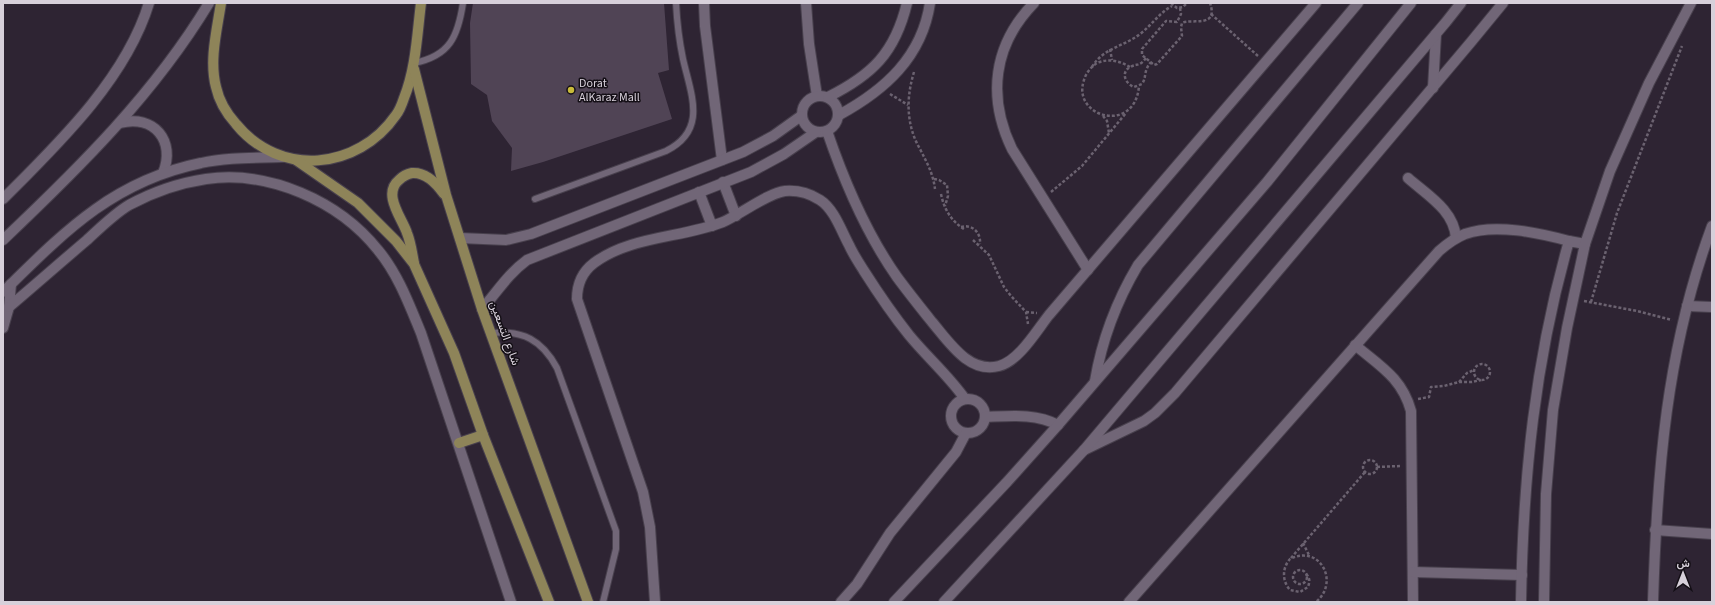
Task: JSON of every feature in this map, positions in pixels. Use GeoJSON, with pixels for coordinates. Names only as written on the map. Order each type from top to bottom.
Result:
{"type":"FeatureCollection","features":[{"type":"Feature","properties":{"kind":"main road"},"geometry":{"type":"LineString","coordinates":[[220,3],[212,59],[216,87],[227,113],[245,135],[268,151],[282,157],[296,160],[326,161],[354,152],[378,136],[397,114],[408,87],[414,66],[421,3]]}},
{"type":"Feature","properties":{"kind":"main road","name":"شارع التسعين"},"geometry":{"type":"LineString","coordinates":[[414,66],[446,195],[482,309],[588,602]]}},
{"type":"Feature","properties":{"kind":"main road"},"geometry":{"type":"LineString","coordinates":[[296,160],[358,203],[396,241],[414,264]]}},
{"type":"Feature","properties":{"kind":"main road"},"geometry":{"type":"LineString","coordinates":[[446,195],[429,178],[421,174],[412,173],[397,181],[393,189],[392,198],[408,234],[414,264],[454,353],[483,435],[548,602]]}},
{"type":"Feature","properties":{"kind":"main road"},"geometry":{"type":"LineString","coordinates":[[459,443],[483,435]]}},
{"type":"Feature","properties":{"kind":"street"},"geometry":{"type":"LineString","coordinates":[[3,200],[62,140],[99,94],[125,56],[146,13],[149,3]]}},
{"type":"Feature","properties":{"kind":"street"},"geometry":{"type":"LineString","coordinates":[[3,240],[82,164],[120,123],[170,60],[209,3]]}},
{"type":"Feature","properties":{"kind":"street"},"geometry":{"type":"LineString","coordinates":[[704,3],[705,26],[722,160]]}},
{"type":"Feature","properties":{"kind":"street"},"geometry":{"type":"LineString","coordinates":[[806,3],[809,44],[817,96]]}},
{"type":"Feature","properties":{"kind":"street"},"geometry":{"type":"LineString","coordinates":[[828,97],[837,108],[839,115],[837,122],[827,131],[816,132],[809,129],[804,124],[801,116],[805,103],[810,98],[817,96],[828,97],[856,82],[880,61],[898,32],[907,3]]}},
{"type":"Feature","properties":{"kind":"street"},"geometry":{"type":"LineString","coordinates":[[839,115],[865,100],[897,72],[908,58],[925,25],[930,3]]}},
{"type":"Feature","properties":{"kind":"street"},"geometry":{"type":"LineString","coordinates":[[1019,3],[1031,6],[1018,21],[1004,49],[997,80],[996,98],[999,116],[1004,133],[1012,149],[1088,270]]}},
{"type":"Feature","properties":{"kind":"street"},"geometry":{"type":"LineString","coordinates":[[827,131],[840,167],[864,220],[882,254],[896,276],[937,328],[967,360],[988,368],[1000,366],[1010,362],[1018,354],[1049,315],[1316,3]]}},
{"type":"Feature","properties":{"kind":"street"},"geometry":{"type":"LineString","coordinates":[[1095,381],[1107,329],[1120,296],[1138,265],[1358,3]]}},
{"type":"Feature","properties":{"kind":"street"},"geometry":{"type":"LineString","coordinates":[[894,602],[1007,482],[1058,425],[1267,182],[1411,3]]}},
{"type":"Feature","properties":{"kind":"street"},"geometry":{"type":"LineString","coordinates":[[944,602],[1084,450],[1461,3]]}},
{"type":"Feature","properties":{"kind":"street"},"geometry":{"type":"LineString","coordinates":[[1084,450],[1144,421],[1156,413],[1175,393],[1503,3]]}},
{"type":"Feature","properties":{"kind":"street"},"geometry":{"type":"LineString","coordinates":[[1544,602],[1546,494],[1549,452],[1559,369],[1585,244],[1610,171],[1649,83],[1691,3]]}},
{"type":"Feature","properties":{"kind":"street"},"geometry":{"type":"LineString","coordinates":[[1432,88],[1436,34]]}},
{"type":"Feature","properties":{"kind":"street"},"geometry":{"type":"LineString","coordinates":[[460,238],[506,240],[525,236],[722,160],[758,144],[801,116]]}},
{"type":"Feature","properties":{"kind":"street"},"geometry":{"type":"LineString","coordinates":[[120,123],[135,121],[143,122],[156,130],[162,136],[168,158],[163,173]]}},
{"type":"Feature","properties":{"kind":"street"},"geometry":{"type":"LineString","coordinates":[[482,309],[496,293],[504,280],[527,260],[768,163],[816,132]]}},
{"type":"Feature","properties":{"kind":"street"},"geometry":{"type":"LineString","coordinates":[[3,292],[88,214],[116,194],[163,173],[202,163],[222,160],[282,157]]}},
{"type":"Feature","properties":{"kind":"street"},"geometry":{"type":"LineString","coordinates":[[9,307],[116,215],[143,198],[176,185],[206,179],[239,178],[272,184],[305,195],[335,211],[360,230],[382,255],[399,282],[416,320],[459,443],[511,602]]}},
{"type":"Feature","properties":{"kind":"street"},"geometry":{"type":"LineString","coordinates":[[1408,178],[1450,217],[1456,238]]}},
{"type":"Feature","properties":{"kind":"street"},"geometry":{"type":"LineString","coordinates":[[723,182],[736,216]]}},
{"type":"Feature","properties":{"kind":"street"},"geometry":{"type":"LineString","coordinates":[[655,602],[650,533],[643,492],[579,310],[577,299],[577,288],[581,278],[587,268],[596,262],[612,253],[645,241],[712,226],[736,216],[771,196],[784,191],[810,194],[821,200],[830,210],[856,258],[893,314],[910,336],[965,399]]}},
{"type":"Feature","properties":{"kind":"street"},"geometry":{"type":"LineString","coordinates":[[699,192],[712,226]]}},
{"type":"Feature","properties":{"kind":"street"},"geometry":{"type":"LineString","coordinates":[[1653,602],[1657,491],[1666,415],[1682,324],[1712,226]]}},
{"type":"Feature","properties":{"kind":"street"},"geometry":{"type":"LineString","coordinates":[[1129,602],[1439,251],[1456,238],[1476,231],[1508,230],[1542,234],[1585,244]]}},
{"type":"Feature","properties":{"kind":"street"},"geometry":{"type":"LineString","coordinates":[[1521,602],[1525,491],[1534,406],[1548,323],[1569,241]]}},
{"type":"Feature","properties":{"kind":"street"},"geometry":{"type":"LineString","coordinates":[[3,328],[9,307],[12,284]]}},
{"type":"Feature","properties":{"kind":"street"},"geometry":{"type":"LineString","coordinates":[[1687,306],[1712,308]]}},
{"type":"Feature","properties":{"kind":"street"},"geometry":{"type":"LineString","coordinates":[[1355,345],[1398,382],[1408,399],[1411,411],[1413,602]]}},
{"type":"Feature","properties":{"kind":"street"},"geometry":{"type":"LineString","coordinates":[[965,399],[979,403],[984,410],[985,417],[983,424],[979,429],[973,433],[966,433],[958,431],[952,425],[950,417],[952,409],[957,403],[965,399]]}},
{"type":"Feature","properties":{"kind":"street"},"geometry":{"type":"LineString","coordinates":[[985,417],[1029,417],[1050,421],[1058,425]]}},
{"type":"Feature","properties":{"kind":"street"},"geometry":{"type":"LineString","coordinates":[[841,602],[857,584],[890,533],[956,452],[966,433]]}},
{"type":"Feature","properties":{"kind":"street"},"geometry":{"type":"LineString","coordinates":[[1655,530],[1712,534]]}},
{"type":"Feature","properties":{"kind":"street"},"geometry":{"type":"LineString","coordinates":[[1413,572],[1522,575]]}},
{"type":"Feature","properties":{"kind":"lane"},"geometry":{"type":"LineString","coordinates":[[414,66],[435,57],[452,42],[457,33],[463,3]]}},
{"type":"Feature","properties":{"kind":"lane"},"geometry":{"type":"LineString","coordinates":[[535,199],[666,151],[682,141],[692,125],[694,106],[681,48],[676,3]]}},
{"type":"Feature","properties":{"kind":"lane"},"geometry":{"type":"LineString","coordinates":[[491,333],[504,332],[518,334],[530,339],[542,346],[551,356],[557,368],[616,531],[616,550],[603,602]]}},
{"type":"Feature","properties":{"kind":"path"},"geometry":{"type":"LineString","coordinates":[[1180,8],[1187,3]]}},
{"type":"Feature","properties":{"kind":"path"},"geometry":{"type":"LineString","coordinates":[[1180,8],[1181,14],[1177,22],[1166,21],[1142,49],[1142,54],[1154,65],[1157,64],[1182,36],[1182,23],[1186,21],[1202,22],[1206,20],[1211,14],[1211,3],[1207,3]]}},
{"type":"Feature","properties":{"kind":"path"},"geometry":{"type":"LineString","coordinates":[[1127,111],[1116,116],[1104,116],[1096,112],[1084,100],[1082,91],[1086,75],[1099,57],[1110,49],[1121,45],[1141,33],[1159,14],[1172,4],[1180,8]]}},
{"type":"Feature","properties":{"kind":"path"},"geometry":{"type":"LineString","coordinates":[[1211,14],[1266,62]]}},
{"type":"Feature","properties":{"kind":"path"},"geometry":{"type":"LineString","coordinates":[[1591,302],[1619,206],[1683,44]]}},
{"type":"Feature","properties":{"kind":"path"},"geometry":{"type":"LineString","coordinates":[[1110,49],[1112,60]]}},
{"type":"Feature","properties":{"kind":"path"},"geometry":{"type":"LineString","coordinates":[[1139,86],[1134,87],[1127,83],[1125,75],[1130,68],[1141,65],[1146,58]]}},
{"type":"Feature","properties":{"kind":"path"},"geometry":{"type":"LineString","coordinates":[[1091,68],[1097,64],[1112,60],[1124,64],[1130,68]]}},
{"type":"Feature","properties":{"kind":"path"},"geometry":{"type":"LineString","coordinates":[[1042,198],[1062,184],[1082,166],[1134,104],[1138,96],[1139,86],[1144,81],[1146,68],[1151,62]]}},
{"type":"Feature","properties":{"kind":"path"},"geometry":{"type":"LineString","coordinates":[[914,72],[908,105],[910,122],[914,138],[930,166],[936,189]]}},
{"type":"Feature","properties":{"kind":"path"},"geometry":{"type":"LineString","coordinates":[[877,91],[892,94],[908,105]]}},
{"type":"Feature","properties":{"kind":"path"},"geometry":{"type":"LineString","coordinates":[[1104,116],[1107,121],[1109,133]]}},
{"type":"Feature","properties":{"kind":"path"},"geometry":{"type":"LineString","coordinates":[[934,179],[947,185],[948,196],[944,207]]}},
{"type":"Feature","properties":{"kind":"path"},"geometry":{"type":"LineString","coordinates":[[942,194],[944,207],[948,215],[964,229]]}},
{"type":"Feature","properties":{"kind":"path"},"geometry":{"type":"LineString","coordinates":[[961,227],[969,227],[975,230],[980,237],[980,244]]}},
{"type":"Feature","properties":{"kind":"path"},"geometry":{"type":"LineString","coordinates":[[973,240],[980,244],[989,255],[1004,287],[1010,296],[1026,312]]}},
{"type":"Feature","properties":{"kind":"path"},"geometry":{"type":"LineString","coordinates":[[1574,299],[1637,310],[1682,324]]}},
{"type":"Feature","properties":{"kind":"path"},"geometry":{"type":"LineString","coordinates":[[1408,399],[1427,399],[1431,387],[1444,386],[1459,382],[1485,380],[1490,372],[1489,368],[1481,364],[1476,366],[1474,370],[1467,374],[1459,382]]}},
{"type":"Feature","properties":{"kind":"path"},"geometry":{"type":"LineString","coordinates":[[1474,370],[1474,375],[1481,380]]}},
{"type":"Feature","properties":{"kind":"path"},"geometry":{"type":"LineString","coordinates":[[1365,472],[1363,464],[1369,460],[1376,463],[1377,467]]}},
{"type":"Feature","properties":{"kind":"path"},"geometry":{"type":"LineString","coordinates":[[1377,467],[1411,466]]}},
{"type":"Feature","properties":{"kind":"path"},"geometry":{"type":"LineString","coordinates":[[1365,472],[1373,473],[1377,467]]}},
{"type":"Feature","properties":{"kind":"path"},"geometry":{"type":"LineString","coordinates":[[1306,574],[1307,578],[1302,584],[1298,584],[1293,579],[1293,575],[1299,570],[1306,574],[1310,582],[1308,587],[1300,592],[1290,590],[1284,581],[1286,563],[1365,472]]}},
{"type":"Feature","properties":{"kind":"path"},"geometry":{"type":"LineString","coordinates":[[1303,543],[1309,556]]}},
{"type":"Feature","properties":{"kind":"path"},"geometry":{"type":"LineString","coordinates":[[1290,559],[1296,556],[1309,556],[1317,560],[1323,567],[1327,576],[1327,585],[1324,593],[1316,602]]}},
{"type":"Feature","properties":{"kind":"building","name":"Dorat AlKaraz Mall"},"geometry":{"type":"Polygon","coordinates":[[[473,3],[664,3],[669,70],[658,73],[672,119],[543,162],[511,171],[512,148],[492,121],[487,95],[471,84],[470,23],[473,3]]]}},
{"type":"Feature","properties":{"kind":"place","name":"Dorat AlKaraz Mall"},"geometry":{"type":"Point","coordinates":[571,90]}}]}
